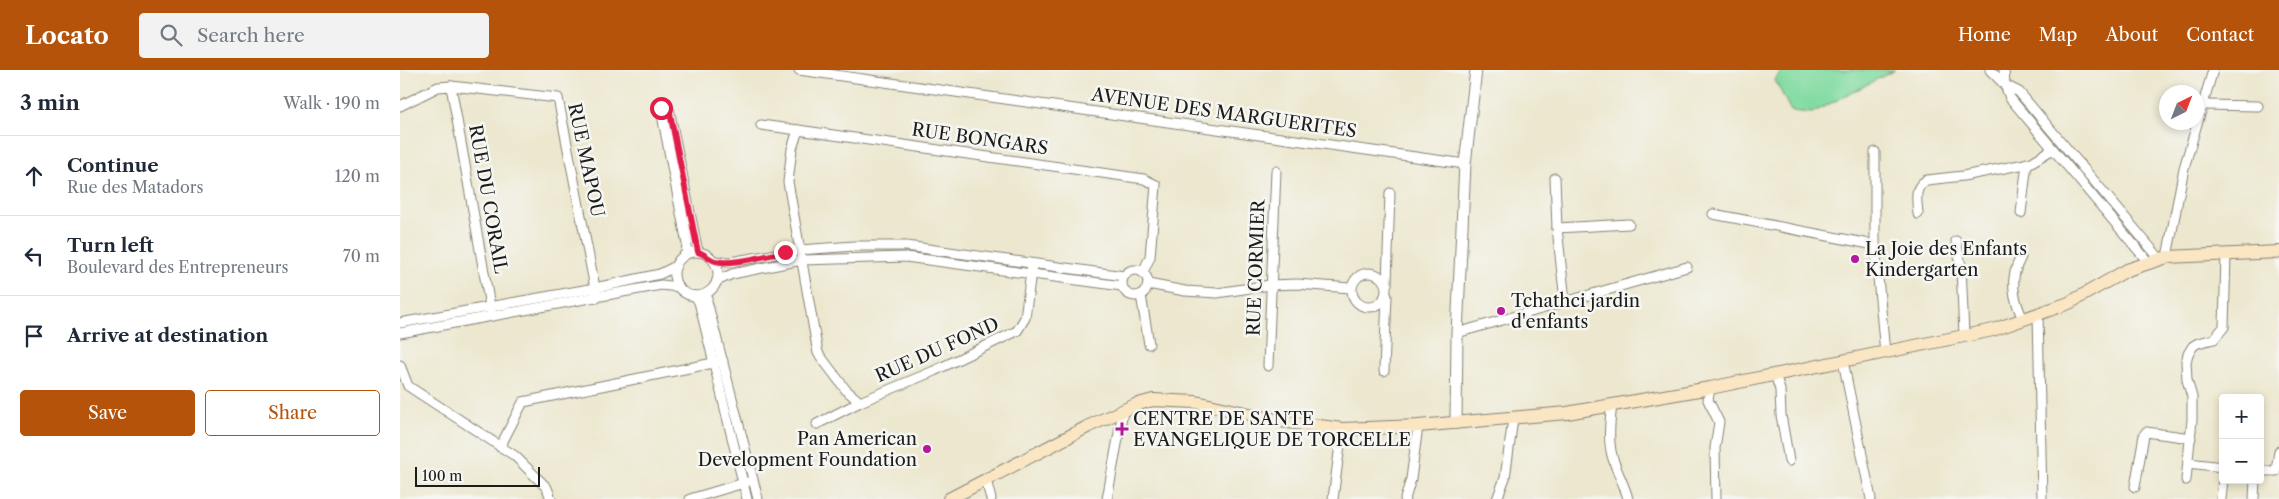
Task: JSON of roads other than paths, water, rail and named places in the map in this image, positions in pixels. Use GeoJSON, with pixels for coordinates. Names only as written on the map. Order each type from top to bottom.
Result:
{"type":"FeatureCollection","features":[{"type":"Feature","properties":{"kind":"main road"},"geometry":{"type":"LineString","coordinates":[[949,499],[1091,425],[1135,405],[1153,400],[1196,402],[1281,421],[1342,429],[1418,426],[1567,413],[1710,388],[1993,330],[2069,303],[2128,270],[2159,259],[2279,252]]}},
{"type":"Feature","properties":{"kind":"street","name":"AVENUE DES MARGUERITES"},"geometry":{"type":"LineString","coordinates":[[799,70],[843,73],[1465,164]]}},
{"type":"Feature","properties":{"kind":"street"},"geometry":{"type":"LineString","coordinates":[[1456,423],[1457,333],[1465,164],[1476,70]]}},
{"type":"Feature","properties":{"kind":"street"},"geometry":{"type":"LineString","coordinates":[[1990,70],[2005,84],[2018,92],[2159,259]]}},
{"type":"Feature","properties":{"kind":"street"},"geometry":{"type":"LineString","coordinates":[[2004,70],[2005,84],[2010,98],[2053,149],[2159,259]]}},
{"type":"Feature","properties":{"kind":"street"},"geometry":{"type":"LineString","coordinates":[[2204,99],[2213,70]]}},
{"type":"Feature","properties":{"kind":"street","name":"RUE MAPOU"},"geometry":{"type":"LineString","coordinates":[[400,106],[438,87],[451,86],[558,98],[597,298]]}},
{"type":"Feature","properties":{"kind":"street","name":"RUE DU CORAIL"},"geometry":{"type":"LineString","coordinates":[[451,86],[492,318]]}},
{"type":"Feature","properties":{"kind":"street"},"geometry":{"type":"LineString","coordinates":[[2204,105],[2258,106]]}},
{"type":"Feature","properties":{"kind":"street"},"geometry":{"type":"LineString","coordinates":[[400,323],[595,288],[660,274],[676,266],[686,254],[686,244],[661,110],[663,106],[669,108],[698,252]]}},
{"type":"Feature","properties":{"kind":"street","name":"RUE BONGARS"},"geometry":{"type":"LineString","coordinates":[[761,125],[1144,179],[1156,186],[1150,257],[1143,272]]}},
{"type":"Feature","properties":{"kind":"street"},"geometry":{"type":"LineString","coordinates":[[798,130],[792,149],[788,182],[802,260]]}},
{"type":"Feature","properties":{"kind":"street"},"geometry":{"type":"LineString","coordinates":[[2159,259],[2195,130]]}},
{"type":"Feature","properties":{"kind":"street"},"geometry":{"type":"LineString","coordinates":[[1918,214],[1917,190],[1922,182],[2027,164],[2053,149]]}},
{"type":"Feature","properties":{"kind":"street"},"geometry":{"type":"LineString","coordinates":[[1875,152],[1874,245],[1884,353]]}},
{"type":"Feature","properties":{"kind":"street"},"geometry":{"type":"LineString","coordinates":[[2021,213],[2027,164]]}},
{"type":"Feature","properties":{"kind":"street","name":"RUE CORMIER"},"geometry":{"type":"LineString","coordinates":[[1268,366],[1276,171]]}},
{"type":"Feature","properties":{"kind":"street"},"geometry":{"type":"LineString","coordinates":[[1555,178],[1557,228],[1565,302]]}},
{"type":"Feature","properties":{"kind":"street"},"geometry":{"type":"LineString","coordinates":[[1384,371],[1390,193]]}},
{"type":"Feature","properties":{"kind":"street"},"geometry":{"type":"LineString","coordinates":[[1713,214],[1874,245]]}},
{"type":"Feature","properties":{"kind":"street"},"geometry":{"type":"LineString","coordinates":[[1557,228],[1629,224]]}},
{"type":"Feature","properties":{"kind":"street"},"geometry":{"type":"LineString","coordinates":[[1956,241],[1961,266],[1964,335]]}},
{"type":"Feature","properties":{"kind":"street"},"geometry":{"type":"LineString","coordinates":[[676,266],[675,277],[679,287],[684,292],[695,296],[707,293],[717,281],[732,274],[802,260],[906,257],[1122,286],[1130,296],[1141,295],[1145,292],[1148,284],[1148,279],[1143,272],[1134,270],[1124,276],[906,246],[854,246],[800,250],[730,262],[714,261]]}},
{"type":"Feature","properties":{"kind":"street"},"geometry":{"type":"LineString","coordinates":[[686,254],[698,252],[707,255],[714,261],[718,271],[717,281]]}},
{"type":"Feature","properties":{"kind":"street"},"geometry":{"type":"LineString","coordinates":[[2186,480],[2191,438],[2192,397],[2187,380],[2186,362],[2193,346],[2214,339],[2224,327],[2226,254]]}},
{"type":"Feature","properties":{"kind":"street"},"geometry":{"type":"LineString","coordinates":[[2021,257],[2014,274],[2014,293],[2023,319]]}},
{"type":"Feature","properties":{"kind":"street","name":"RUE DU FOND"},"geometry":{"type":"LineString","coordinates":[[802,260],[818,353],[846,390],[860,402]]}},
{"type":"Feature","properties":{"kind":"street","name":"RUE DU FOND"},"geometry":{"type":"LineString","coordinates":[[817,424],[860,402],[934,371],[1017,331],[1026,318],[1032,264]]}},
{"type":"Feature","properties":{"kind":"street"},"geometry":{"type":"LineString","coordinates":[[1351,288],[1359,275],[1372,273],[1388,264]]}},
{"type":"Feature","properties":{"kind":"street"},"geometry":{"type":"LineString","coordinates":[[1457,333],[1687,266]]}},
{"type":"Feature","properties":{"kind":"street"},"geometry":{"type":"LineString","coordinates":[[1372,273],[1379,276],[1387,284]]}},
{"type":"Feature","properties":{"kind":"street"},"geometry":{"type":"LineString","coordinates":[[1122,286],[1124,276]]}},
{"type":"Feature","properties":{"kind":"street"},"geometry":{"type":"LineString","coordinates":[[1148,284],[1185,291],[1217,293],[1270,285],[1324,285],[1351,288]]}},
{"type":"Feature","properties":{"kind":"street"},"geometry":{"type":"LineString","coordinates":[[400,334],[661,286],[679,287]]}},
{"type":"Feature","properties":{"kind":"street"},"geometry":{"type":"LineString","coordinates":[[1351,288],[1356,302],[1370,307],[1386,317]]}},
{"type":"Feature","properties":{"kind":"street"},"geometry":{"type":"LineString","coordinates":[[707,293],[718,363],[747,499]]}},
{"type":"Feature","properties":{"kind":"street"},"geometry":{"type":"LineString","coordinates":[[1141,295],[1149,344]]}},
{"type":"Feature","properties":{"kind":"street"},"geometry":{"type":"LineString","coordinates":[[695,296],[699,302],[718,363],[758,499]]}},
{"type":"Feature","properties":{"kind":"street"},"geometry":{"type":"LineString","coordinates":[[1370,307],[1379,303],[1387,296]]}},
{"type":"Feature","properties":{"kind":"street"},"geometry":{"type":"LineString","coordinates":[[2038,314],[2042,499]]}},
{"type":"Feature","properties":{"kind":"street"},"geometry":{"type":"LineString","coordinates":[[1843,361],[1871,499]]}},
{"type":"Feature","properties":{"kind":"street"},"geometry":{"type":"LineString","coordinates":[[500,446],[523,402],[718,363]]}},
{"type":"Feature","properties":{"kind":"street"},"geometry":{"type":"LineString","coordinates":[[400,365],[408,386],[515,456],[547,488],[551,499]]}},
{"type":"Feature","properties":{"kind":"street"},"geometry":{"type":"LineString","coordinates":[[1775,374],[1780,390],[1781,415],[1789,461]]}},
{"type":"Feature","properties":{"kind":"street"},"geometry":{"type":"LineString","coordinates":[[1710,388],[1708,400],[1719,422],[1715,448],[1716,499]]}},
{"type":"Feature","properties":{"kind":"street"},"geometry":{"type":"LineString","coordinates":[[1612,405],[1610,419],[1611,452],[1628,499]]}},
{"type":"Feature","properties":{"kind":"street"},"geometry":{"type":"LineString","coordinates":[[1107,499],[1123,411]]}},
{"type":"Feature","properties":{"kind":"street"},"geometry":{"type":"LineString","coordinates":[[1497,499],[1505,478],[1513,419]]}},
{"type":"Feature","properties":{"kind":"street"},"geometry":{"type":"LineString","coordinates":[[1405,499],[1411,479],[1418,426]]}},
{"type":"Feature","properties":{"kind":"street"},"geometry":{"type":"LineString","coordinates":[[1333,499],[1342,429]]}},
{"type":"Feature","properties":{"kind":"street"},"geometry":{"type":"LineString","coordinates":[[2135,487],[2146,432],[2191,438]]}},
{"type":"Feature","properties":{"kind":"street"},"geometry":{"type":"LineString","coordinates":[[2264,471],[2276,471],[2279,451]]}},
{"type":"Feature","properties":{"kind":"street"},"geometry":{"type":"LineString","coordinates":[[2188,463],[2219,467]]}},
{"type":"Feature","properties":{"kind":"street"},"geometry":{"type":"LineString","coordinates":[[690,499],[753,480]]}},
{"type":"Feature","properties":{"kind":"street"},"geometry":{"type":"LineString","coordinates":[[986,480],[991,499]]}},
{"type":"Feature","properties":{"kind":"street"},"geometry":{"type":"LineString","coordinates":[[2221,499],[2223,484]]}},
{"type":"Feature","properties":{"kind":"street"},"geometry":{"type":"LineString","coordinates":[[2254,499],[2255,484]]}},
{"type":"Feature","properties":{"kind":"place","name":"La Joie des Enfants Kindergarten"},"geometry":{"type":"Point","coordinates":[1855,259]}},
{"type":"Feature","properties":{"kind":"place","name":"Tchathci jardin d'enfants"},"geometry":{"type":"Point","coordinates":[1501,311]}},
{"type":"Feature","properties":{"kind":"place","name":"CENTRE DE SANTE EVANGELIQUE DE TORCELLE"},"geometry":{"type":"Point","coordinates":[1122,429]}},
{"type":"Feature","properties":{"kind":"place","name":"Pan American Development Foundation"},"geometry":{"type":"Point","coordinates":[927,449]}}]}
